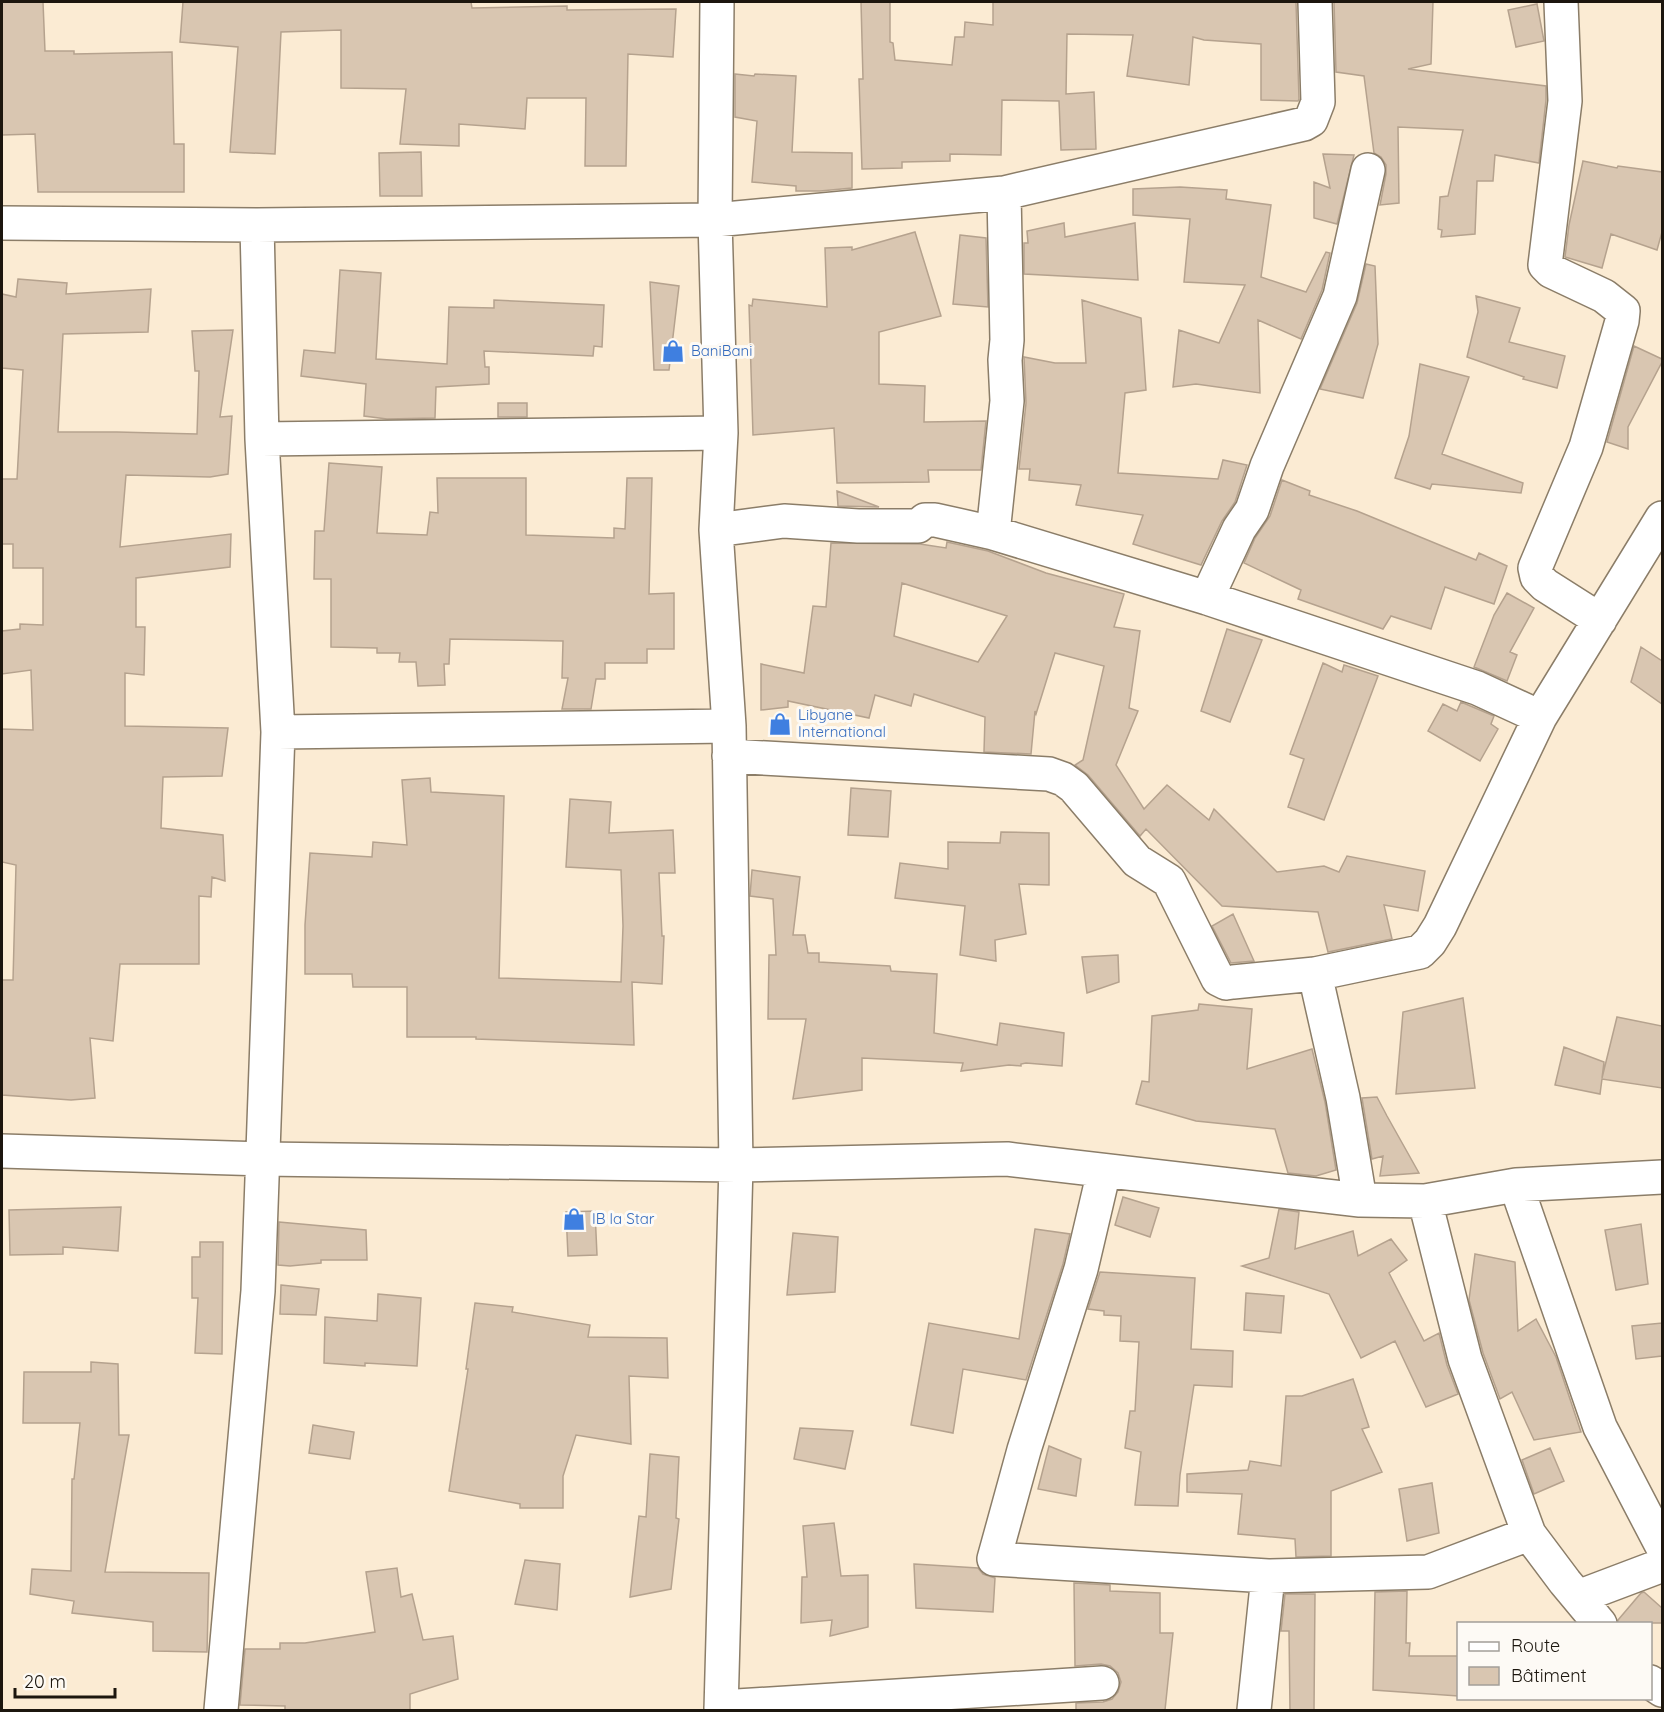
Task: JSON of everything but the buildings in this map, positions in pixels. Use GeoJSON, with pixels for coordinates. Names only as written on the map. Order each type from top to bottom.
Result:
{"type":"FeatureCollection","features":[{"type":"Feature","properties":{"kind":"street"},"geometry":{"type":"LineString","coordinates":[[717,2],[715,220],[721,433],[716,530],[729,741],[736,1165],[721,1708],[1102,1683]]}},
{"type":"Feature","properties":{"kind":"street"},"geometry":{"type":"LineString","coordinates":[[2,223],[257,225],[715,220],[1004,193],[1304,124],[1311,120],[1318,102],[1315,2]]}},
{"type":"Feature","properties":{"kind":"street"},"geometry":{"type":"LineString","coordinates":[[1561,2],[1565,101],[1545,265],[1551,271],[1604,296],[1623,311],[1586,447],[1536,568],[1537,577],[1545,585],[1600,620]]}},
{"type":"Feature","properties":{"kind":"street"},"geometry":{"type":"LineString","coordinates":[[1207,598],[1239,529],[1252,510],[1267,466],[1340,296],[1368,170]]}},
{"type":"Feature","properties":{"kind":"street"},"geometry":{"type":"LineString","coordinates":[[993,532],[1007,401],[1004,193]]}},
{"type":"Feature","properties":{"kind":"street"},"geometry":{"type":"LineString","coordinates":[[221,1710],[258,1291],[278,732],[262,439],[257,225]]}},
{"type":"Feature","properties":{"kind":"street"},"geometry":{"type":"LineString","coordinates":[[262,439],[721,433]]}},
{"type":"Feature","properties":{"kind":"street"},"geometry":{"type":"LineString","coordinates":[[278,732],[729,741],[1049,774],[1064,779],[1074,787],[1137,861],[1169,881],[1218,979],[1226,983],[1315,974],[1420,952],[1430,942],[1440,926],[1540,717],[1662,518]]}},
{"type":"Feature","properties":{"kind":"street"},"geometry":{"type":"LineString","coordinates":[[716,530],[784,521],[858,526],[918,526],[925,520],[935,520],[993,532],[1207,598],[1477,688],[1540,717]]}},
{"type":"Feature","properties":{"kind":"street"},"geometry":{"type":"LineString","coordinates":[[1315,974],[1343,1098],[1360,1200]]}},
{"type":"Feature","properties":{"kind":"street"},"geometry":{"type":"LineString","coordinates":[[2,1151],[262,1159],[736,1165],[1007,1159],[1360,1200],[1425,1201],[1516,1185],[1662,1177]]}},
{"type":"Feature","properties":{"kind":"street"},"geometry":{"type":"LineString","coordinates":[[1104,1171],[1081,1269],[1024,1450],[994,1559],[1268,1575],[1428,1572],[1529,1534]]}},
{"type":"Feature","properties":{"kind":"street"},"geometry":{"type":"LineString","coordinates":[[1516,1185],[1600,1427],[1662,1546]]}},
{"type":"Feature","properties":{"kind":"street"},"geometry":{"type":"LineString","coordinates":[[1425,1201],[1464,1359],[1529,1534],[1599,1622]]}},
{"type":"Feature","properties":{"kind":"street"},"geometry":{"type":"LineString","coordinates":[[1578,1598],[1644,1574],[1660,1566],[1662,1560]]}},
{"type":"Feature","properties":{"kind":"street"},"geometry":{"type":"LineString","coordinates":[[1254,1710],[1268,1575]]}},
{"type":"Feature","properties":{"kind":"place","name":"BaniBani"},"geometry":{"type":"Point","coordinates":[673,351]}},
{"type":"Feature","properties":{"kind":"place","name":"Libyane International"},"geometry":{"type":"Point","coordinates":[780,724]}},
{"type":"Feature","properties":{"kind":"place","name":"IB la Star"},"geometry":{"type":"Point","coordinates":[574,1219]}}]}
